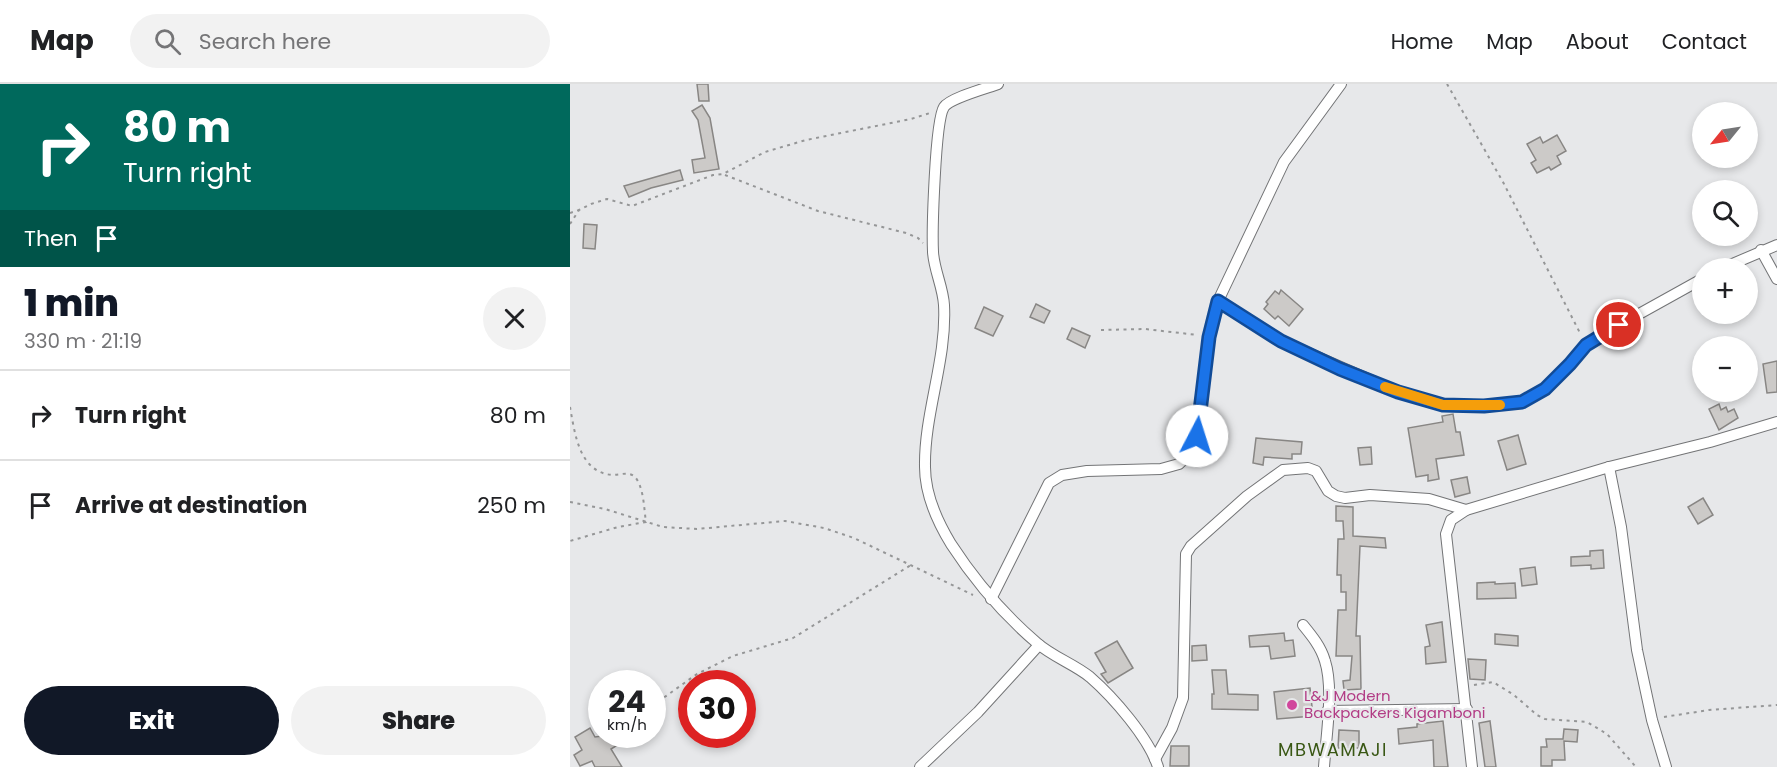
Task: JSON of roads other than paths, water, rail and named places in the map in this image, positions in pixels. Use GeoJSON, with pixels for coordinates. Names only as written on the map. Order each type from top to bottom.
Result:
{"type":"FeatureCollection","features":[{"type":"Feature","properties":{"kind":"street"},"geometry":{"type":"LineString","coordinates":[[998,84],[951,102],[944,108],[937,145],[933,253],[944,304],[942,350],[928,424],[925,468],[928,493],[936,516],[950,542],[991,599],[1039,645],[1090,677],[1146,740],[1156,763]]}},
{"type":"Feature","properties":{"kind":"street"},"geometry":{"type":"LineString","coordinates":[[991,599],[1049,483],[1062,475],[1087,471],[1161,469],[1179,464],[1189,454],[1197,436],[1209,337],[1218,301],[1284,162],[1341,84]]}},
{"type":"Feature","properties":{"kind":"street"},"geometry":{"type":"LineString","coordinates":[[1744,258],[1777,245]]}},
{"type":"Feature","properties":{"kind":"street"},"geometry":{"type":"LineString","coordinates":[[1761,250],[1777,279]]}},
{"type":"Feature","properties":{"kind":"street"},"geometry":{"type":"LineString","coordinates":[[1218,301],[1281,341],[1340,369],[1398,392],[1443,405],[1484,406],[1522,402],[1545,389],[1586,345],[1692,284]]}},
{"type":"Feature","properties":{"kind":"street"},"geometry":{"type":"LineString","coordinates":[[1472,767],[1446,534],[1451,520],[1466,510],[1609,467],[1710,442],[1777,422]]}},
{"type":"Feature","properties":{"kind":"street"},"geometry":{"type":"LineString","coordinates":[[1609,467],[1622,527],[1637,650],[1652,720],[1666,767]]}},
{"type":"Feature","properties":{"kind":"street"},"geometry":{"type":"LineString","coordinates":[[1156,763],[1183,698],[1186,554],[1191,546],[1247,496],[1283,470],[1308,468],[1316,471],[1328,491],[1335,496],[1345,498],[1370,495],[1429,499],[1466,510]]}},
{"type":"Feature","properties":{"kind":"street"},"geometry":{"type":"LineString","coordinates":[[1303,625],[1319,646],[1329,679],[1324,767]]}},
{"type":"Feature","properties":{"kind":"street"},"geometry":{"type":"LineString","coordinates":[[920,767],[978,712],[1039,645]]}},
{"type":"Feature","properties":{"kind":"street"},"geometry":{"type":"LineString","coordinates":[[1327,711],[1467,709]]}},
{"type":"Feature","properties":{"kind":"place","name":"L&J Modern Backpackers Kigamboni"},"geometry":{"type":"Point","coordinates":[1292,705]}},
{"type":"Feature","properties":{"kind":"district","name":"MBWAMAJI"},"geometry":{"type":"Point","coordinates":[1333,750]}}]}
